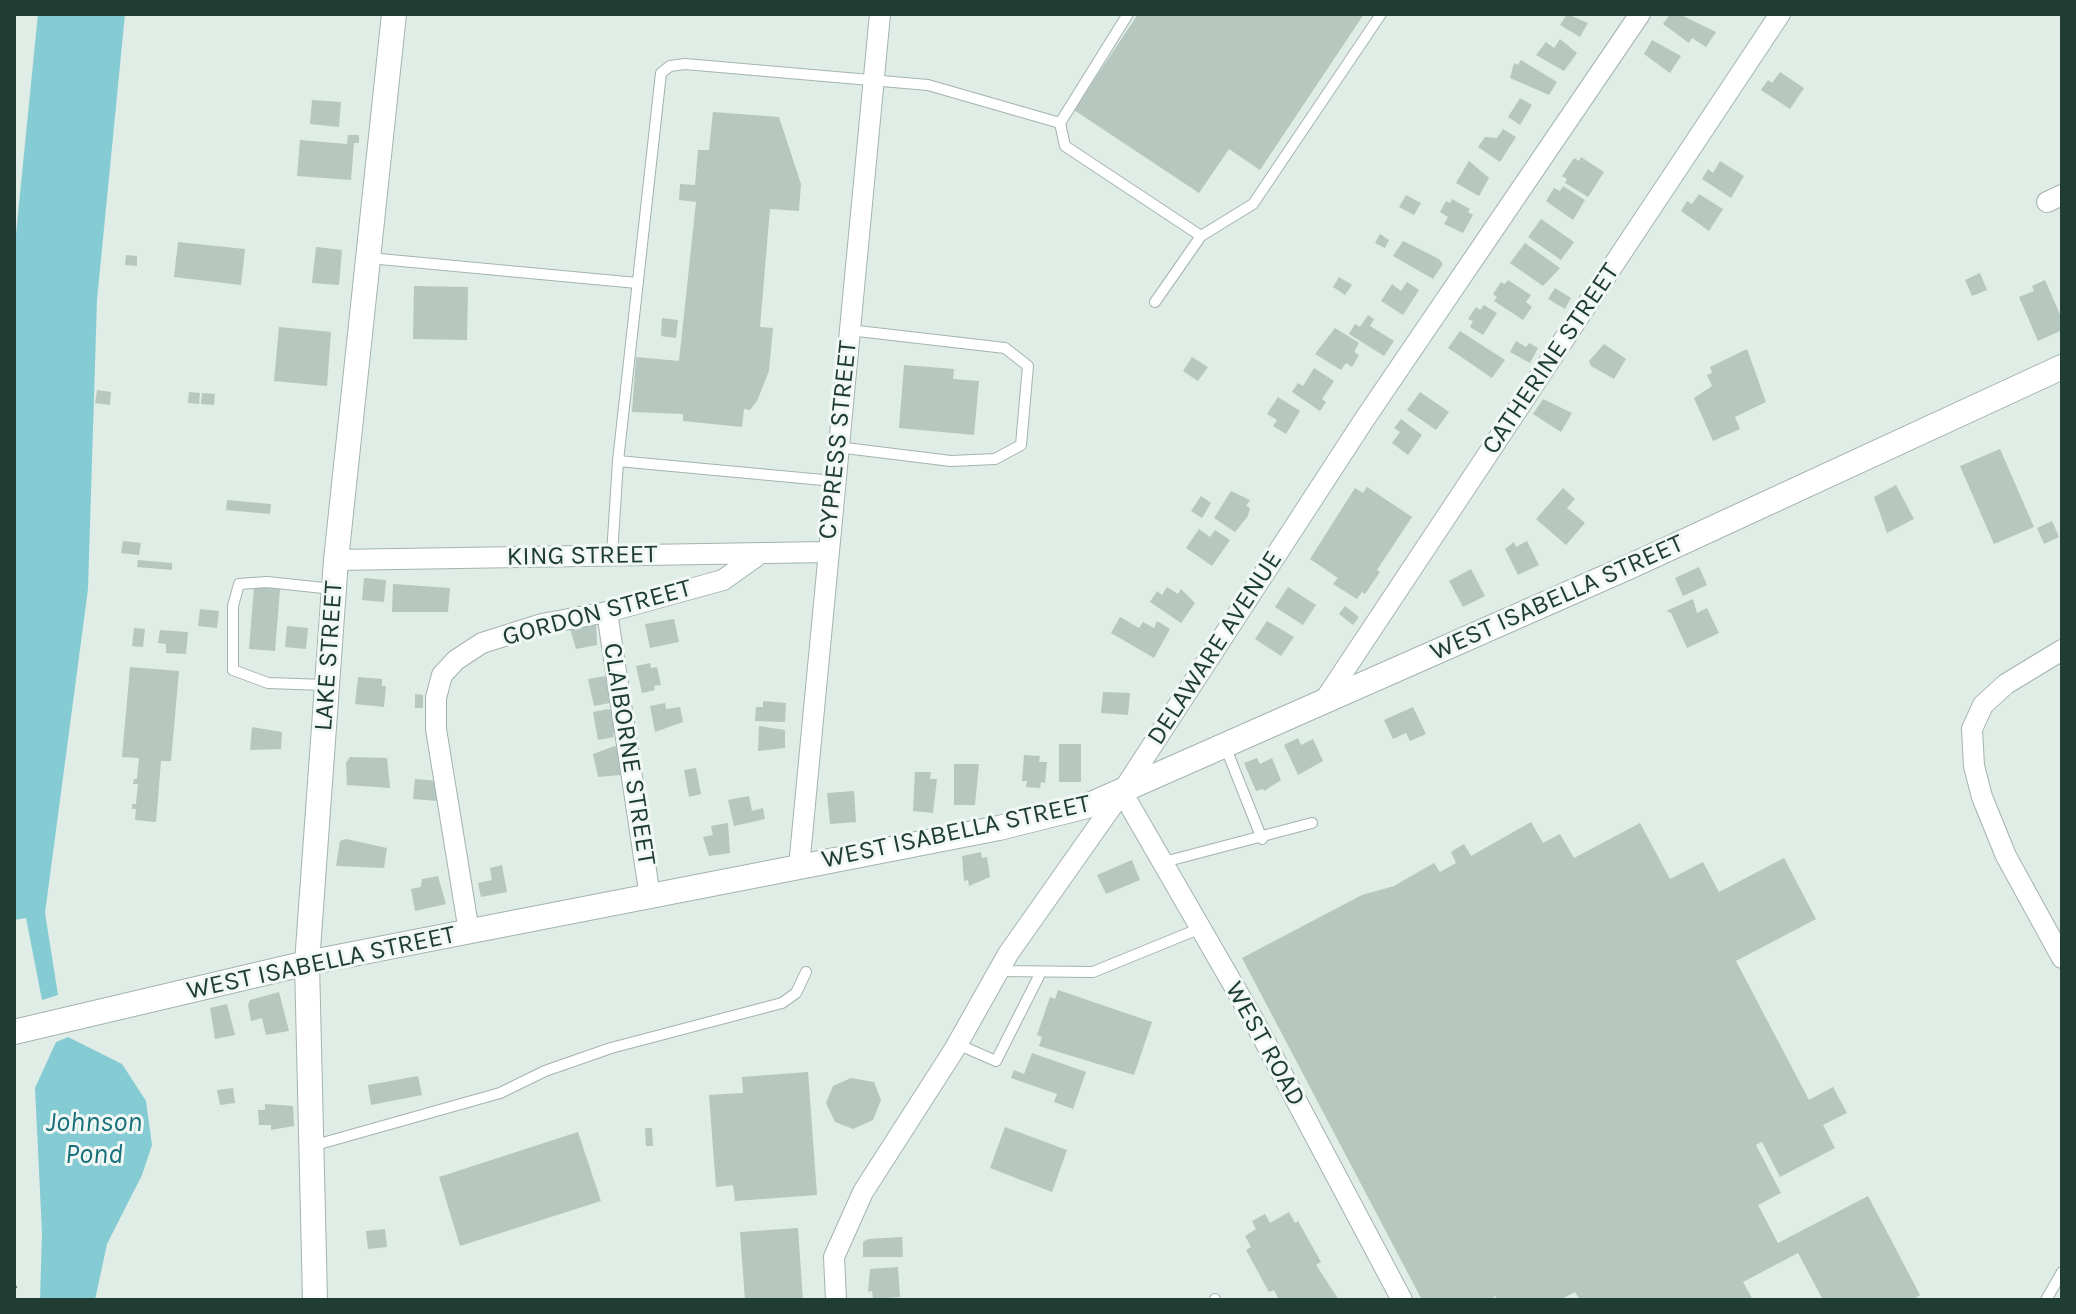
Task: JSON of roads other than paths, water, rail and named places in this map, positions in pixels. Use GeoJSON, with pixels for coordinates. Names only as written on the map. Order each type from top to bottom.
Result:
{"type":"FeatureCollection","features":[{"type":"Feature","properties":{"kind":"street","name":"LAKE STREET"},"geometry":{"type":"LineString","coordinates":[[315,1300],[307,963],[336,560],[394,14]]}},
{"type":"Feature","properties":{"kind":"street","name":"CYPRESS STREET"},"geometry":{"type":"LineString","coordinates":[[799,867],[880,14]]}},
{"type":"Feature","properties":{"kind":"street","name":"DELAWARE AVENUE"},"geometry":{"type":"LineString","coordinates":[[836,1300],[834,1257],[863,1192],[957,1044],[999,971],[1122,792],[1364,420],[1640,14]]}},
{"type":"Feature","properties":{"kind":"street","name":"CATHERINE STREET"},"geometry":{"type":"LineString","coordinates":[[1322,704],[1780,14]]}},
{"type":"Feature","properties":{"kind":"street","name":"WEST ISABELLA STREET"},"geometry":{"type":"LineString","coordinates":[[14,1032],[307,963],[650,897],[1046,817],[1087,806],[1322,704],[2062,367]]}},
{"type":"Feature","properties":{"kind":"street","name":"KING STREET"},"geometry":{"type":"LineString","coordinates":[[336,560],[827,552]]}},
{"type":"Feature","properties":{"kind":"street","name":"GORDON STREET"},"geometry":{"type":"LineString","coordinates":[[469,932],[436,729],[437,691],[442,675],[456,660],[482,643],[723,580],[761,553]]}},
{"type":"Feature","properties":{"kind":"street","name":"CLAIBORNE STREET"},"geometry":{"type":"LineString","coordinates":[[607,612],[650,897]]}},
{"type":"Feature","properties":{"kind":"street"},"geometry":{"type":"LineString","coordinates":[[2060,650],[2006,684],[1983,705],[1972,729],[1974,766],[1982,797],[2006,856],[2062,958]]}},
{"type":"Feature","properties":{"kind":"street","name":"WEST ROAD"},"geometry":{"type":"LineString","coordinates":[[1122,792],[1201,928],[1402,1300]]}},
{"type":"Feature","properties":{"kind":"lane"},"geometry":{"type":"LineString","coordinates":[[1128,14],[1060,123],[1065,146],[1201,236]]}},
{"type":"Feature","properties":{"kind":"lane"},"geometry":{"type":"LineString","coordinates":[[1155,302],[1201,236],[1253,204],[1381,14]]}},
{"type":"Feature","properties":{"kind":"lane"},"geometry":{"type":"LineString","coordinates":[[612,555],[618,461],[658,85],[664,70],[685,64],[928,85],[1060,123]]}},
{"type":"Feature","properties":{"kind":"lane"},"geometry":{"type":"LineString","coordinates":[[368,258],[637,283]]}},
{"type":"Feature","properties":{"kind":"lane"},"geometry":{"type":"LineString","coordinates":[[837,447],[951,461],[995,459],[1021,445],[1028,366],[1005,348],[849,330]]}},
{"type":"Feature","properties":{"kind":"lane"},"geometry":{"type":"LineString","coordinates":[[618,461],[834,481]]}},
{"type":"Feature","properties":{"kind":"lane"},"geometry":{"type":"LineString","coordinates":[[327,685],[268,683],[233,670],[232,616],[239,584],[267,582],[334,589]]}},
{"type":"Feature","properties":{"kind":"lane"},"geometry":{"type":"LineString","coordinates":[[1225,746],[1262,839]]}},
{"type":"Feature","properties":{"kind":"lane"},"geometry":{"type":"LineString","coordinates":[[1164,862],[1262,839],[1312,823]]}},
{"type":"Feature","properties":{"kind":"lane"},"geometry":{"type":"LineString","coordinates":[[999,971],[1093,972],[1201,928]]}},
{"type":"Feature","properties":{"kind":"lane"},"geometry":{"type":"LineString","coordinates":[[312,1146],[500,1093],[545,1071],[611,1048],[782,1003],[796,993],[806,972]]}},
{"type":"Feature","properties":{"kind":"lane"},"geometry":{"type":"LineString","coordinates":[[957,1044],[996,1061],[1041,972]]}},
{"type":"Feature","properties":{"kind":"lane"},"geometry":{"type":"LineString","coordinates":[[2046,1300],[2062,1272]]}},
{"type":"Feature","properties":{"kind":"water"},"geometry":{"type":"Polygon","coordinates":[[[38,14],[125,14],[97,300],[88,589],[45,913],[58,995],[42,1000],[26,918],[14,920],[14,254],[38,14]]]}},
{"type":"Feature","properties":{"kind":"water","name":"Johnson Pond"},"geometry":{"type":"Polygon","coordinates":[[[68,1037],[122,1064],[146,1101],[152,1145],[142,1175],[107,1244],[95,1300],[40,1300],[42,1233],[35,1088],[56,1042],[68,1037]]]}}]}
